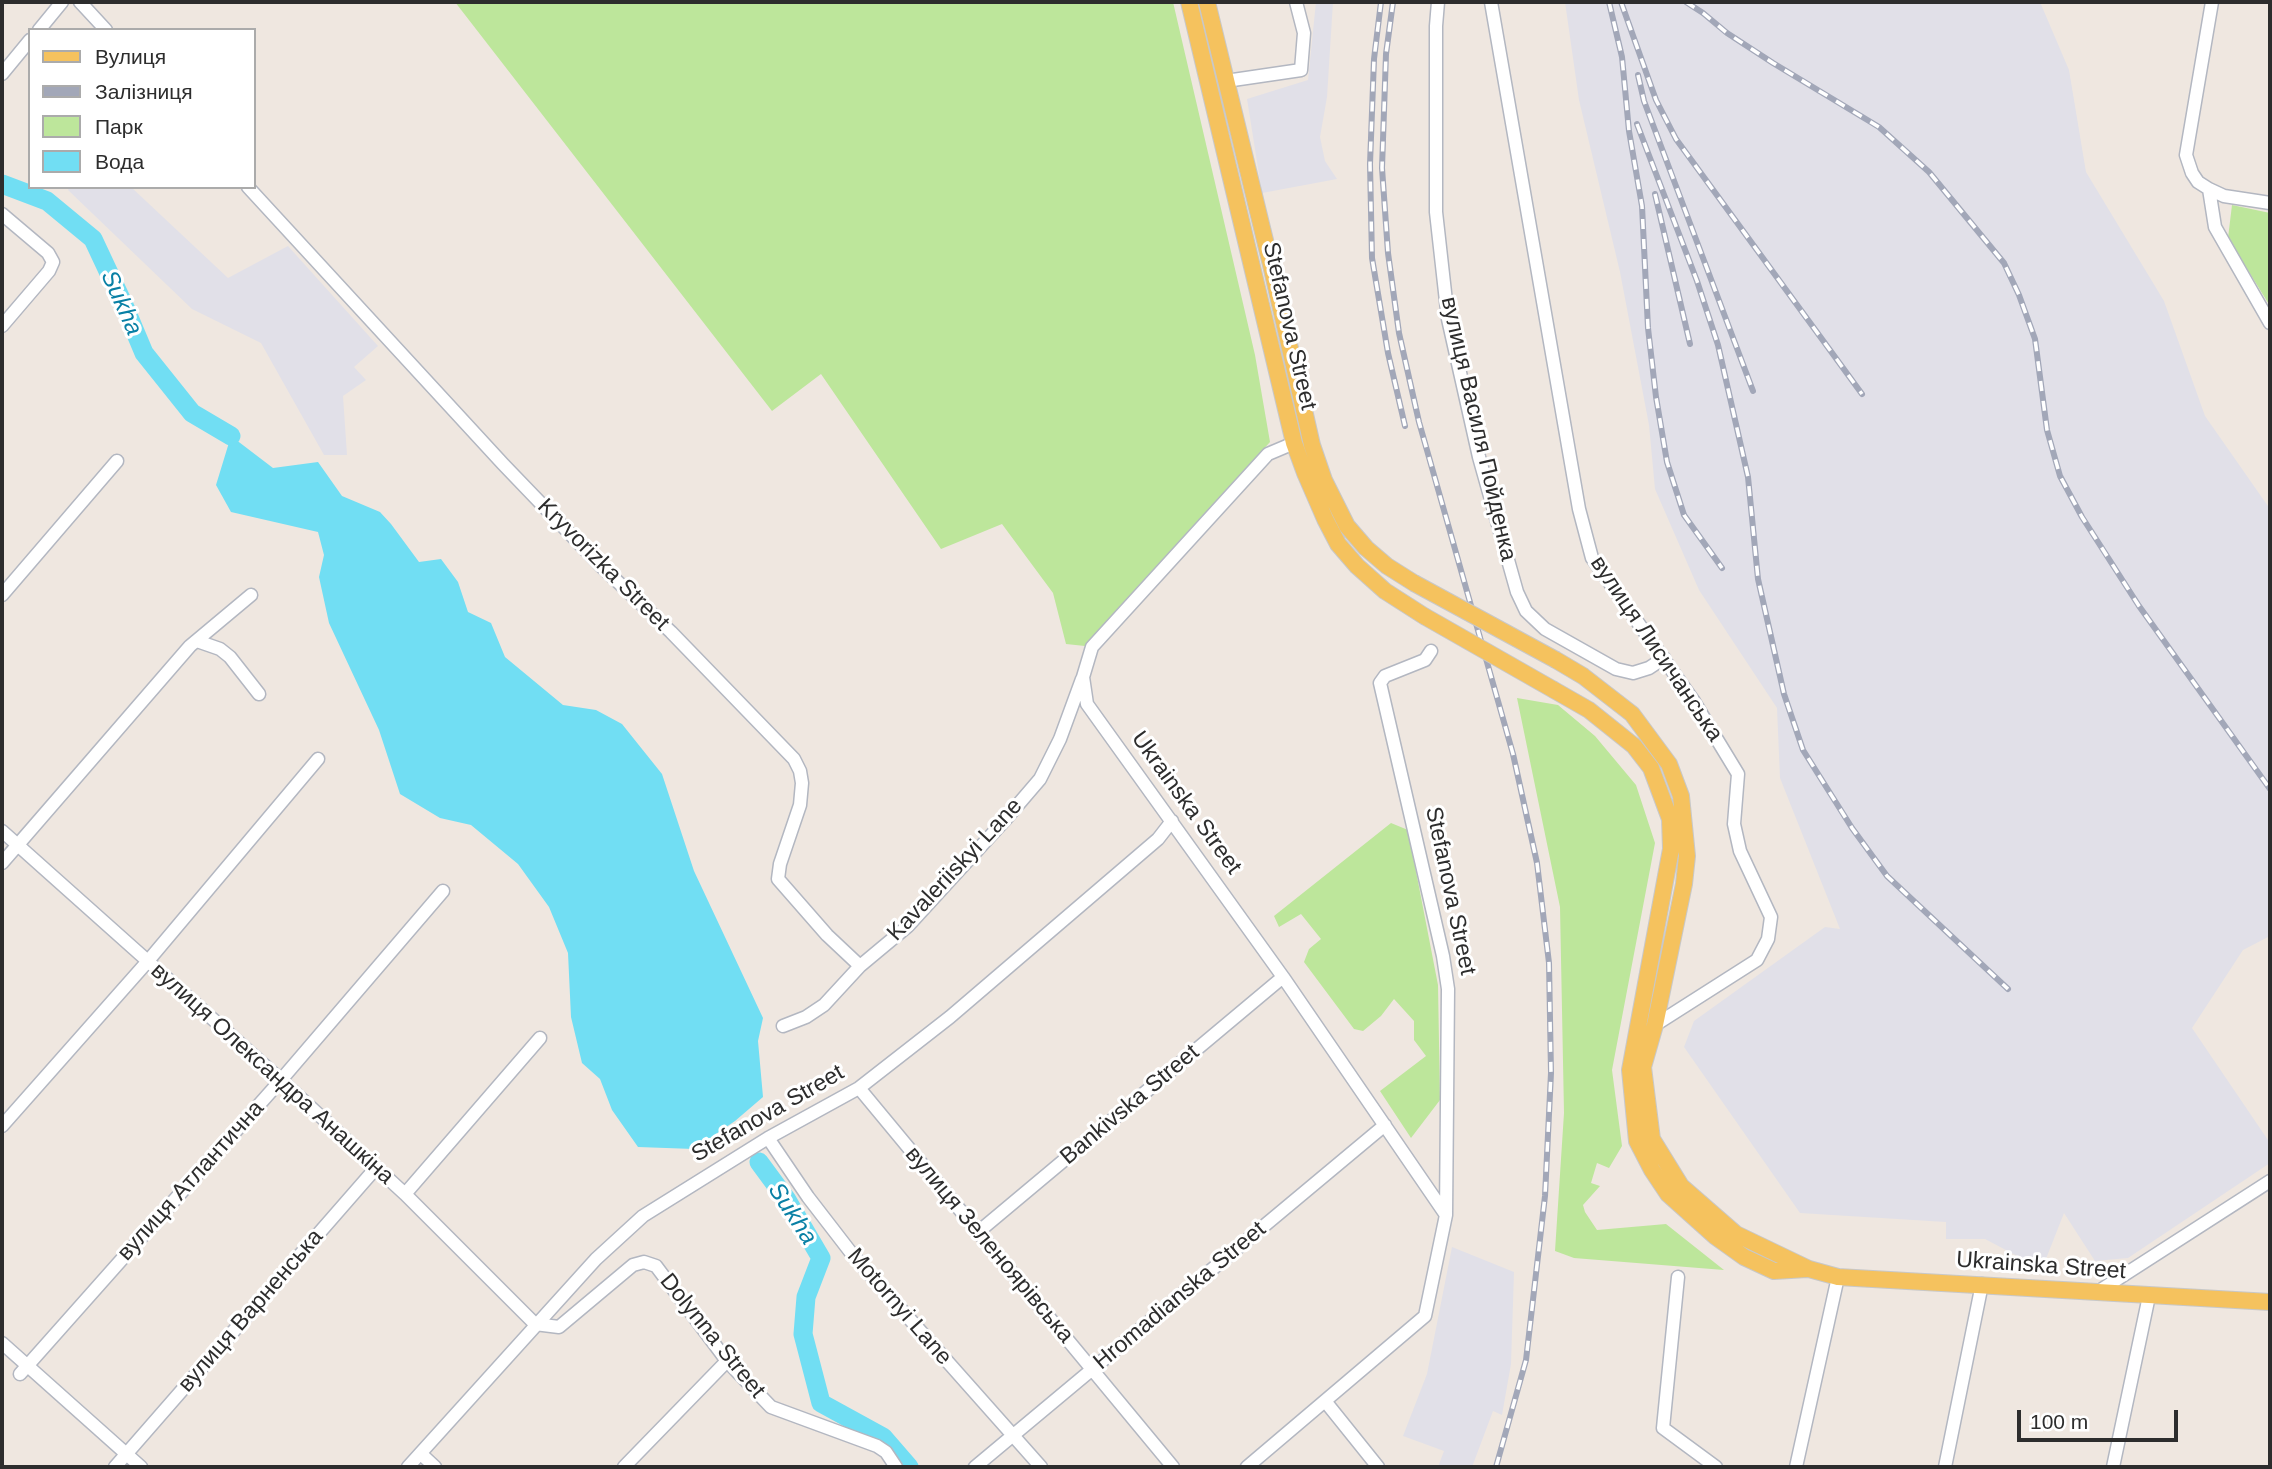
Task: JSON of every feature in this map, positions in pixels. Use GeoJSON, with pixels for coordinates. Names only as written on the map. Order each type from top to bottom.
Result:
{"type":"FeatureCollection","features":[{"type":"Feature","properties":{"kind":"main road","name":"Stefanova Street"},"geometry":{"type":"LineString","coordinates":[[1189,2],[1294,443],[1338,544],[1357,566],[1385,591],[1424,616]]}},
{"type":"Feature","properties":{"kind":"main road","name":"Stefanova Street"},"geometry":{"type":"LineString","coordinates":[[1207,2],[1312,445],[1324,480],[1347,526],[1366,548],[1387,566],[1414,583]]}},
{"type":"Feature","properties":{"kind":"main road"},"geometry":{"type":"LineString","coordinates":[[1294,443],[1312,445]]}},
{"type":"Feature","properties":{"kind":"main road","name":"Ukrainska Street"},"geometry":{"type":"LineString","coordinates":[[1414,583],[1583,676],[1632,713],[1669,764],[1682,796],[1687,856],[1684,884],[1655,1025],[1643,1067],[1652,1139],[1681,1186],[1736,1234],[1809,1269],[1838,1276],[2270,1302]]}},
{"type":"Feature","properties":{"kind":"main road","name":"Ukrainska Street"},"geometry":{"type":"LineString","coordinates":[[1424,616],[1589,710],[1634,746],[1651,768],[1670,819],[1671,849],[1630,1070],[1637,1141],[1668,1194],[1716,1237],[1744,1256],[1774,1271],[1809,1269]]}},
{"type":"Feature","properties":{"kind":"street"},"geometry":{"type":"LineString","coordinates":[[41,28],[62,2]]}},
{"type":"Feature","properties":{"kind":"street"},"geometry":{"type":"LineString","coordinates":[[80,2],[104,28]]}},
{"type":"Feature","properties":{"kind":"street"},"geometry":{"type":"LineString","coordinates":[[1226,81],[1301,70],[1304,33],[1296,2]]}},
{"type":"Feature","properties":{"kind":"street","name":"вулиця Василя Пойденка"},"geometry":{"type":"LineString","coordinates":[[1438,2],[1436,212],[1448,319],[1479,457],[1517,592],[1526,611],[1545,629],[1616,669],[1633,673],[1649,668],[1664,658]]}},
{"type":"Feature","properties":{"kind":"street","name":"вулиця Лисичанська"},"geometry":{"type":"LineString","coordinates":[[1491,2],[1579,509],[1592,558],[1664,658],[1738,774],[1734,824],[1740,851],[1771,917],[1768,939],[1756,960],[1655,1025]]}},
{"type":"Feature","properties":{"kind":"street"},"geometry":{"type":"LineString","coordinates":[[2212,2],[2186,155],[2192,173],[2198,182],[2208,189],[2224,196],[2270,203]]}},
{"type":"Feature","properties":{"kind":"street"},"geometry":{"type":"LineString","coordinates":[[2,74],[28,42]]}},
{"type":"Feature","properties":{"kind":"street","name":"Kryvorizka Street"},"geometry":{"type":"LineString","coordinates":[[250,189],[503,464],[794,759],[802,783],[800,805],[780,864],[778,879],[827,935],[860,966]]}},
{"type":"Feature","properties":{"kind":"street"},"geometry":{"type":"LineString","coordinates":[[2208,189],[2215,227],[2270,323]]}},
{"type":"Feature","properties":{"kind":"street"},"geometry":{"type":"LineString","coordinates":[[2,214],[48,253],[53,262],[49,271],[2,326]]}},
{"type":"Feature","properties":{"kind":"street"},"geometry":{"type":"LineString","coordinates":[[1083,677],[1092,647],[1268,454],[1294,443]]}},
{"type":"Feature","properties":{"kind":"street"},"geometry":{"type":"LineString","coordinates":[[2,595],[117,461]]}},
{"type":"Feature","properties":{"kind":"street"},"geometry":{"type":"LineString","coordinates":[[2,863],[197,641],[251,595]]}},
{"type":"Feature","properties":{"kind":"street"},"geometry":{"type":"LineString","coordinates":[[197,641],[220,649],[230,657],[259,694]]}},
{"type":"Feature","properties":{"kind":"street","name":"Stefanova Street"},"geometry":{"type":"LineString","coordinates":[[1431,651],[1426,660],[1385,676],[1380,683],[1443,956],[1448,989],[1446,1215]]}},
{"type":"Feature","properties":{"kind":"street","name":"Kavaleriiskyi Lane"},"geometry":{"type":"LineString","coordinates":[[783,1026],[806,1017],[824,1005],[860,966],[908,926],[1004,821],[1040,779],[1060,739],[1083,677]]}},
{"type":"Feature","properties":{"kind":"street","name":"Ukrainska Street"},"geometry":{"type":"LineString","coordinates":[[1083,677],[1087,704],[1283,977],[1446,1215]]}},
{"type":"Feature","properties":{"kind":"street"},"geometry":{"type":"LineString","coordinates":[[2,1126],[148,961],[318,759]]}},
{"type":"Feature","properties":{"kind":"street","name":"Stefanova Street"},"geometry":{"type":"LineString","coordinates":[[408,1467],[596,1259],[643,1216],[768,1138],[859,1088],[960,1008],[1157,839],[1172,821]]}},
{"type":"Feature","properties":{"kind":"street","name":"вулиця Олександра Анашкіна"},"geometry":{"type":"LineString","coordinates":[[2,831],[405,1194],[536,1324]]}},
{"type":"Feature","properties":{"kind":"street","name":"вулиця Атлантична"},"geometry":{"type":"LineString","coordinates":[[23,1370],[281,1080],[443,891]]}},
{"type":"Feature","properties":{"kind":"street","name":"Bankivska Street"},"geometry":{"type":"LineString","coordinates":[[977,1233],[1283,977]]}},
{"type":"Feature","properties":{"kind":"street"},"geometry":{"type":"LineString","coordinates":[[405,1194],[540,1038]]}},
{"type":"Feature","properties":{"kind":"street","name":"вулиця Зеленоярівська"},"geometry":{"type":"LineString","coordinates":[[859,1088],[1173,1467]]}},
{"type":"Feature","properties":{"kind":"street","name":"Hromadianska Street"},"geometry":{"type":"LineString","coordinates":[[975,1467],[1385,1125]]}},
{"type":"Feature","properties":{"kind":"street","name":"Motornyi Lane"},"geometry":{"type":"LineString","coordinates":[[768,1138],[808,1197],[852,1254],[1041,1467]]}},
{"type":"Feature","properties":{"kind":"street","name":"вулиця Варненська"},"geometry":{"type":"LineString","coordinates":[[120,1461],[375,1169]]}},
{"type":"Feature","properties":{"kind":"street"},"geometry":{"type":"LineString","coordinates":[[2099,1291],[2270,1181]]}},
{"type":"Feature","properties":{"kind":"street"},"geometry":{"type":"LineString","coordinates":[[1247,1467],[1424,1316],[1446,1215]]}},
{"type":"Feature","properties":{"kind":"street","name":"Dolynna Street"},"geometry":{"type":"LineString","coordinates":[[536,1324],[559,1326],[633,1265],[644,1262],[656,1266],[727,1361],[771,1408],[877,1446],[886,1452],[896,1467]]}},
{"type":"Feature","properties":{"kind":"street"},"geometry":{"type":"LineString","coordinates":[[1796,1467],[1838,1276]]}},
{"type":"Feature","properties":{"kind":"street"},"geometry":{"type":"LineString","coordinates":[[1678,1277],[1663,1428],[1716,1467]]}},
{"type":"Feature","properties":{"kind":"street"},"geometry":{"type":"LineString","coordinates":[[1945,1467],[1982,1284]]}},
{"type":"Feature","properties":{"kind":"street"},"geometry":{"type":"LineString","coordinates":[[2113,1467],[2148,1296]]}},
{"type":"Feature","properties":{"kind":"street"},"geometry":{"type":"LineString","coordinates":[[2,1343],[23,1370],[120,1461],[142,1467]]}},
{"type":"Feature","properties":{"kind":"street"},"geometry":{"type":"LineString","coordinates":[[624,1467],[727,1361]]}},
{"type":"Feature","properties":{"kind":"street"},"geometry":{"type":"LineString","coordinates":[[1325,1401],[1378,1467]]}},
{"type":"Feature","properties":{"kind":"street"},"geometry":{"type":"LineString","coordinates":[[421,1454],[435,1467]]}},
{"type":"Feature","properties":{"kind":"shaded area"},"geometry":{"type":"Polygon","coordinates":[[[1316,2],[1333,2],[1327,97],[1320,137],[1325,161],[1337,179],[1262,193],[1247,99],[1308,80],[1316,2]]]}},
{"type":"Feature","properties":{"kind":"shaded area"},"geometry":{"type":"Polygon","coordinates":[[[1565,2],[2040,2],[2069,70],[2086,172],[2164,301],[2205,416],[2270,509],[2270,936],[2243,950],[2192,1028],[2270,1143],[2270,1163],[2128,1258],[2095,1261],[2064,1213],[2042,1269],[1985,1239],[1946,1239],[1946,1222],[1800,1213],[1684,1047],[1694,1021],[1825,927],[1840,929],[1780,778],[1777,708],[1699,590],[1655,489],[1649,425],[1620,272],[1579,100],[1565,2]]]}},
{"type":"Feature","properties":{"kind":"shaded area"},"geometry":{"type":"Polygon","coordinates":[[[133,189],[228,278],[288,246],[378,346],[354,367],[366,380],[343,396],[347,455],[324,455],[261,343],[192,309],[68,190],[133,189]]]}},
{"type":"Feature","properties":{"kind":"shaded area"},"geometry":{"type":"Polygon","coordinates":[[[1452,1247],[1514,1272],[1511,1364],[1502,1415],[1493,1411],[1472,1467],[1438,1467],[1444,1451],[1403,1436],[1427,1374],[1452,1247]]]}},
{"type":"Feature","properties":{"kind":"green space"},"geometry":{"type":"Polygon","coordinates":[[[455,2],[1173,2],[1255,355],[1270,442],[1085,646],[1066,644],[1053,593],[1002,524],[941,549],[821,374],[772,411],[455,2]]]}},
{"type":"Feature","properties":{"kind":"green space"},"geometry":{"type":"Polygon","coordinates":[[[2232,205],[2270,213],[2270,306],[2228,238],[2232,205]]]}},
{"type":"Feature","properties":{"kind":"green space"},"geometry":{"type":"Polygon","coordinates":[[[1517,698],[1558,705],[1595,736],[1636,785],[1655,843],[1612,1070],[1622,1146],[1609,1168],[1597,1163],[1591,1183],[1600,1186],[1583,1205],[1585,1212],[1597,1230],[1666,1224],[1724,1270],[1574,1258],[1555,1251],[1564,1113],[1560,907],[1517,698]]]}},
{"type":"Feature","properties":{"kind":"green space"},"geometry":{"type":"Polygon","coordinates":[[[1391,823],[1408,830],[1438,985],[1440,1100],[1411,1138],[1380,1091],[1426,1056],[1414,1040],[1414,1021],[1394,999],[1381,1016],[1363,1031],[1354,1029],[1304,962],[1309,949],[1321,939],[1301,914],[1279,927],[1274,916],[1391,823]]]}},
{"type":"Feature","properties":{"kind":"water"},"geometry":{"type":"Polygon","coordinates":[[[231,436],[273,468],[318,462],[342,496],[380,512],[419,562],[441,559],[458,582],[468,612],[491,623],[505,657],[563,705],[596,710],[622,724],[662,774],[694,871],[763,1018],[758,1041],[763,1097],[735,1121],[694,1149],[638,1147],[612,1110],[600,1079],[582,1063],[571,1017],[568,953],[549,907],[518,864],[471,825],[440,818],[400,794],[379,730],[329,623],[319,577],[324,555],[318,532],[231,512],[216,485],[231,436]]]}},
{"type":"Feature","properties":{"kind":"waterway","name":"Sukha"},"geometry":{"type":"LineString","coordinates":[[2,184],[47,201],[93,239],[144,353],[192,413],[231,436]]}},
{"type":"Feature","properties":{"kind":"waterway","name":"Sukha"},"geometry":{"type":"LineString","coordinates":[[759,1162],[787,1200],[821,1258],[806,1297],[803,1334],[821,1403],[883,1437],[909,1467]]}},
{"type":"Feature","properties":{"kind":"railway"},"geometry":{"type":"LineString","coordinates":[[1381,2],[1374,59],[1370,164],[1372,258],[1388,353],[1405,426]]}},
{"type":"Feature","properties":{"kind":"railway"},"geometry":{"type":"LineString","coordinates":[[1393,2],[1386,54],[1382,168],[1388,253],[1399,333],[1419,422],[1513,754],[1537,863],[1549,963],[1551,1073],[1545,1196],[1526,1360],[1496,1467]]}},
{"type":"Feature","properties":{"kind":"railway"},"geometry":{"type":"LineString","coordinates":[[1609,2],[1622,57],[1629,131],[1642,206],[1648,328],[1667,462],[1684,515],[1722,568]]}},
{"type":"Feature","properties":{"kind":"railway"},"geometry":{"type":"LineString","coordinates":[[1621,2],[1656,100],[1676,139],[1862,394]]}},
{"type":"Feature","properties":{"kind":"railway"},"geometry":{"type":"LineString","coordinates":[[1686,2],[1773,63],[1879,127],[1929,172],[2004,263],[2035,339],[2047,430],[2060,476],[2082,517],[2139,606],[2270,789]]}},
{"type":"Feature","properties":{"kind":"railway"},"geometry":{"type":"LineString","coordinates":[[1638,75],[1644,101],[1753,391]]}},
{"type":"Feature","properties":{"kind":"railway"},"geometry":{"type":"LineString","coordinates":[[1637,124],[1697,281],[1718,345],[1748,477],[1758,579],[1784,694],[1803,750],[1852,828],[1887,876],[2008,989]]}},
{"type":"Feature","properties":{"kind":"railway"},"geometry":{"type":"LineString","coordinates":[[1655,194],[1690,344]]}}]}
